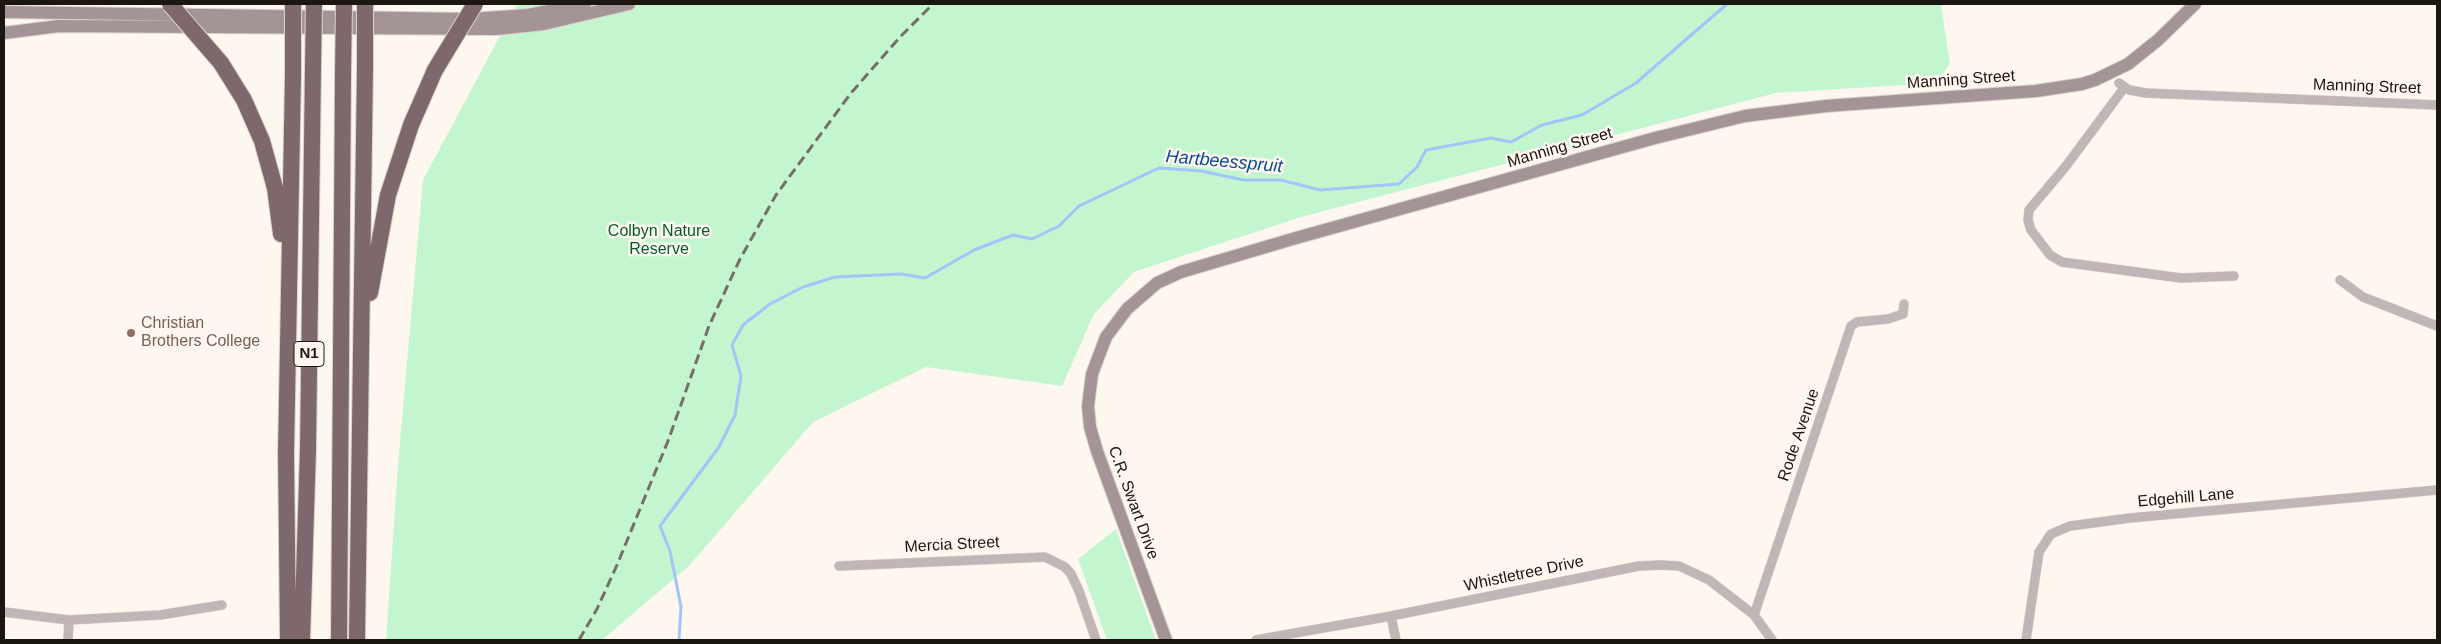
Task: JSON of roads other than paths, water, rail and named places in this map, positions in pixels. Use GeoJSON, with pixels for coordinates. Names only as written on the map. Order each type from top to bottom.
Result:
{"type":"FeatureCollection","features":[{"type":"Feature","properties":{"kind":"highway"},"geometry":{"type":"LineString","coordinates":[[170,4],[221,63],[236,86],[251,114],[267,157],[275,188],[282,252],[288,386]]}},
{"type":"Feature","properties":{"kind":"highway"},"geometry":{"type":"LineString","coordinates":[[288,640],[288,386],[293,4]]}},
{"type":"Feature","properties":{"kind":"highway","name":"N1"},"geometry":{"type":"LineString","coordinates":[[302,640],[308,449],[314,4]]}},
{"type":"Feature","properties":{"kind":"highway","name":"N1"},"geometry":{"type":"LineString","coordinates":[[339,640],[344,4]]}},
{"type":"Feature","properties":{"kind":"highway"},"geometry":{"type":"LineString","coordinates":[[357,640],[365,4]]}},
{"type":"Feature","properties":{"kind":"highway"},"geometry":{"type":"LineString","coordinates":[[359,478],[369,297],[374,260],[397,166],[414,116],[435,70],[475,4]]}},
{"type":"Feature","properties":{"kind":"street"},"geometry":{"type":"LineString","coordinates":[[4,12],[470,19],[528,15],[585,4]]}},
{"type":"Feature","properties":{"kind":"street"},"geometry":{"type":"LineString","coordinates":[[4,25],[496,30],[544,24],[629,4]]}},
{"type":"Feature","properties":{"kind":"street","name":"Manning Street"},"geometry":{"type":"LineString","coordinates":[[1092,374],[1106,337],[1116,320],[1138,297],[1169,277],[1210,263],[1655,138],[1745,116],[1826,106],[2066,88],[2095,80],[2128,64],[2158,40],[2195,4]]}},
{"type":"Feature","properties":{"kind":"street"},"geometry":{"type":"LineString","coordinates":[[4,33],[58,26]]}},
{"type":"Feature","properties":{"kind":"street","name":"Manning Street"},"geometry":{"type":"LineString","coordinates":[[2234,276],[2181,278],[2062,262],[2050,255],[2031,230],[2028,220],[2029,210],[2074,154],[2122,85],[2136,92],[2164,94],[2437,105]]}},
{"type":"Feature","properties":{"kind":"street"},"geometry":{"type":"LineString","coordinates":[[2340,280],[2370,300],[2437,326]]}},
{"type":"Feature","properties":{"kind":"street","name":"Rode Avenue"},"geometry":{"type":"LineString","coordinates":[[1754,615],[1851,326],[1857,322],[1888,319],[1902,314],[1904,304]]}},
{"type":"Feature","properties":{"kind":"street","name":"C.R. Swart Drive"},"geometry":{"type":"LineString","coordinates":[[1092,374],[1088,406],[1090,427],[1096,451],[1166,640]]}},
{"type":"Feature","properties":{"kind":"street","name":"Edgehill Lane"},"geometry":{"type":"LineString","coordinates":[[2026,640],[2039,552],[2051,534],[2070,526],[2130,518],[2437,490]]}},
{"type":"Feature","properties":{"kind":"street","name":"Mercia Street"},"geometry":{"type":"LineString","coordinates":[[839,566],[1044,557],[1065,567],[1080,590],[1096,640]]}},
{"type":"Feature","properties":{"kind":"street","name":"Whistletree Drive"},"geometry":{"type":"LineString","coordinates":[[1256,640],[1391,616],[1640,566],[1661,565],[1679,566],[1709,580],[1754,615],[1772,640]]}},
{"type":"Feature","properties":{"kind":"street"},"geometry":{"type":"LineString","coordinates":[[4,612],[69,620],[160,615],[222,605]]}},
{"type":"Feature","properties":{"kind":"street"},"geometry":{"type":"LineString","coordinates":[[1391,616],[1396,640]]}},
{"type":"Feature","properties":{"kind":"street"},"geometry":{"type":"LineString","coordinates":[[68,640],[69,620]]}},
{"type":"Feature","properties":{"kind":"waterway","name":"Hartbeesspruit"},"geometry":{"type":"LineString","coordinates":[[679,640],[681,607],[670,551],[660,526],[719,447],[735,415],[741,376],[732,345],[743,325],[770,304],[803,287],[835,277],[901,274],[925,278],[974,250],[1013,235],[1032,239],[1059,226],[1079,206],[1159,168],[1201,171],[1244,180],[1281,180],[1320,190],[1399,184],[1417,167],[1426,150],[1491,138],[1511,142],[1542,125],[1582,115],[1636,83],[1727,4]]}},
{"type":"Feature","properties":{"kind":"railway"},"geometry":{"type":"LineString","coordinates":[[579,640],[597,609],[617,565],[668,441],[709,326],[740,259],[776,195],[851,93],[901,36],[933,4]]}},
{"type":"Feature","properties":{"kind":"place","name":"Christian Brothers College"},"geometry":{"type":"Point","coordinates":[131,333]}},
{"type":"Feature","properties":{"kind":"park label","name":"Colbyn Nature Reserve"},"geometry":{"type":"Point","coordinates":[659,241]}}]}
